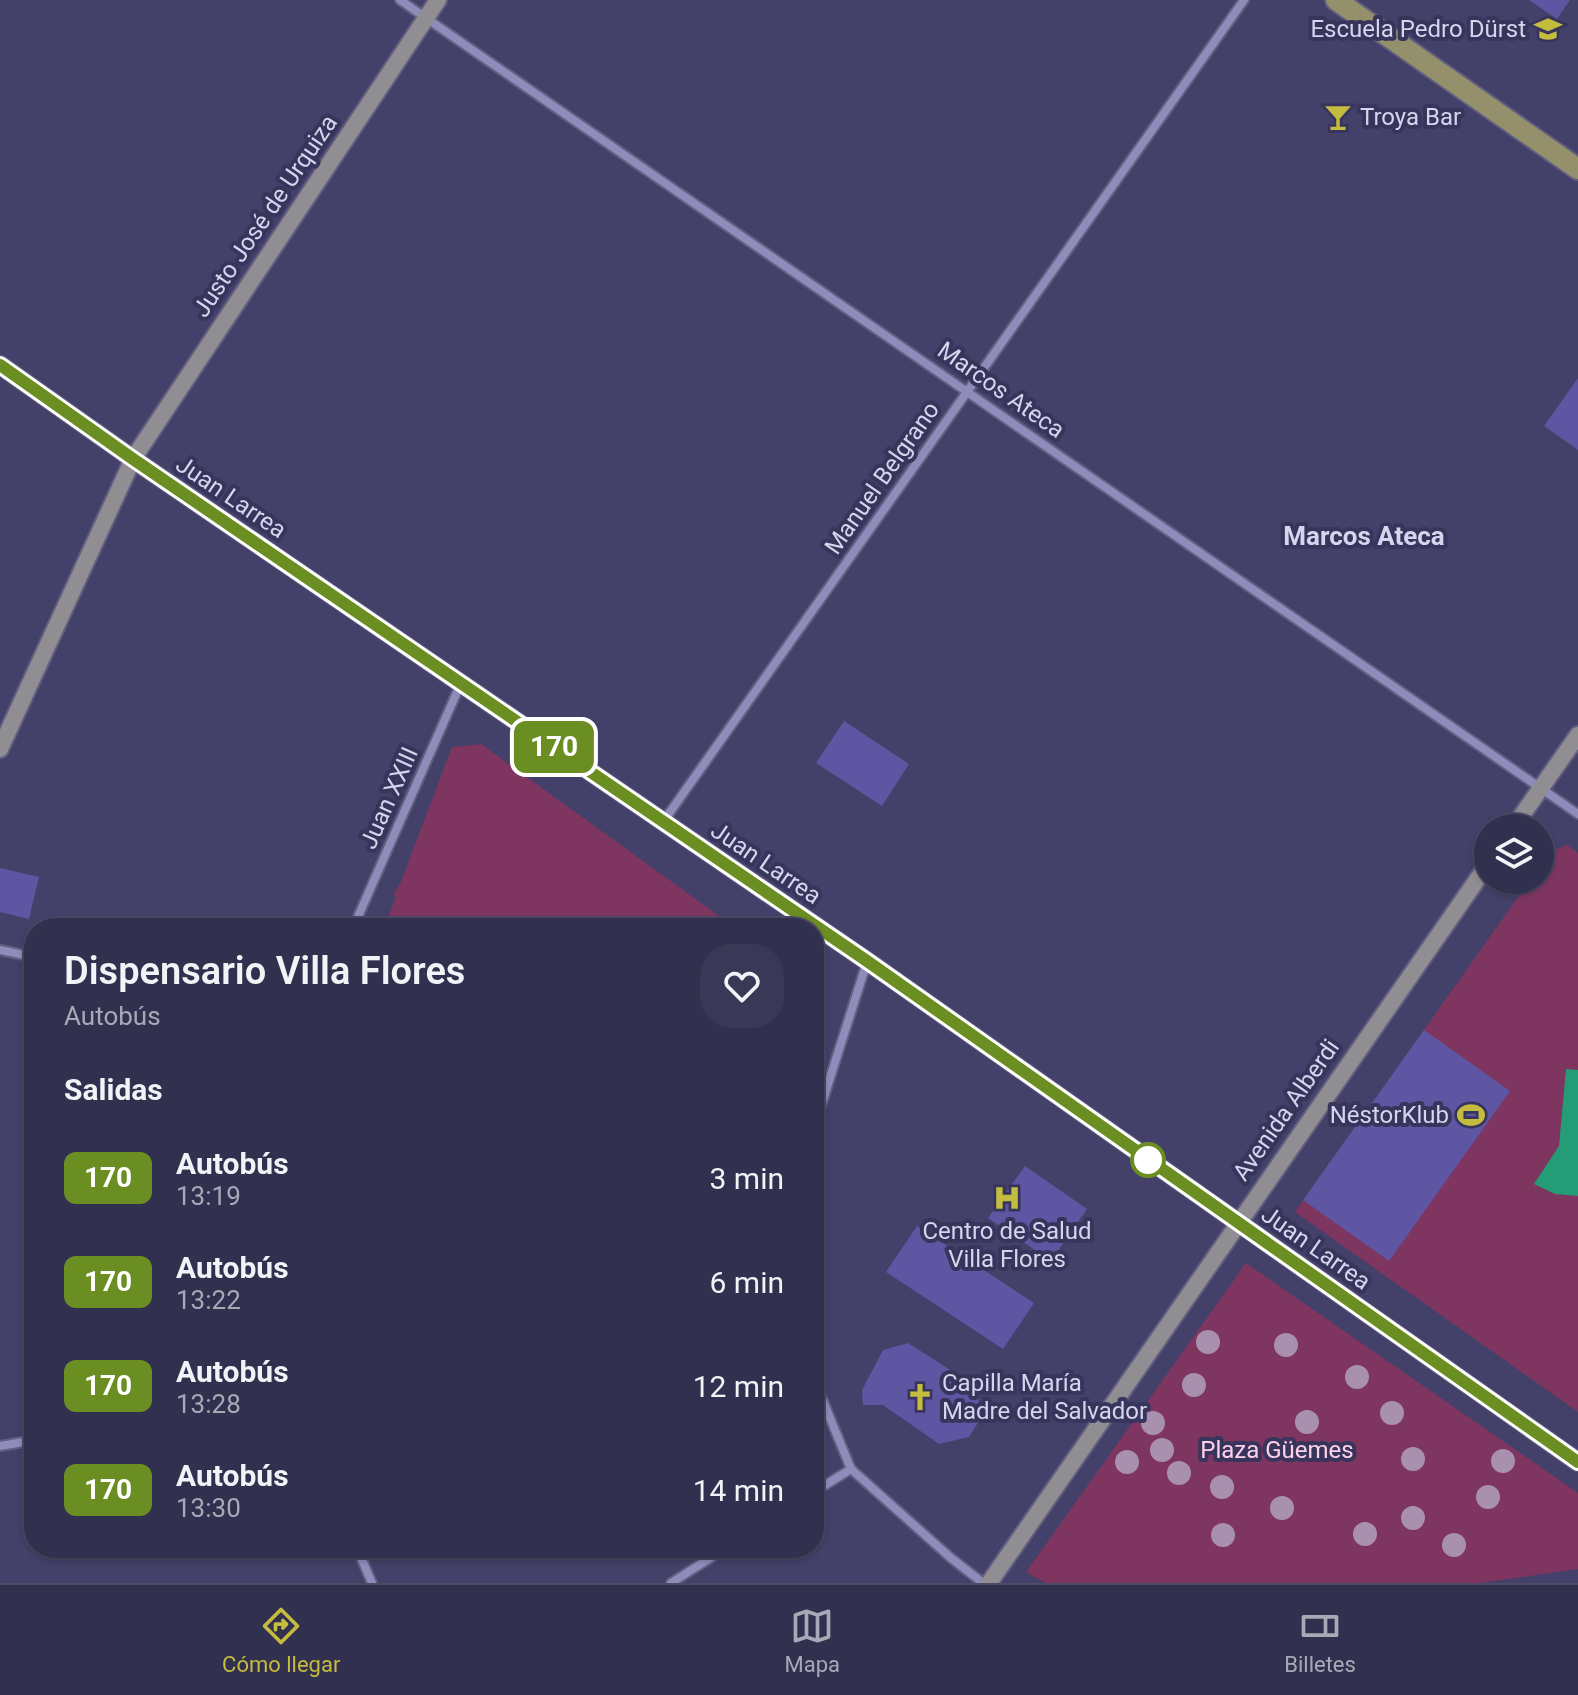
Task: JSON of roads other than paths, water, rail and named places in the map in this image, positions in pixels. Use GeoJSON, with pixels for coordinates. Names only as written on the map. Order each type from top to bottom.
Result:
{"type":"FeatureCollection","features":[{"type":"Feature","properties":{"kind":"main road"},"geometry":{"type":"LineString","coordinates":[[1336,0],[1578,169]]}},
{"type":"Feature","properties":{"kind":"street","name":"Marcos Ateca"},"geometry":{"type":"LineString","coordinates":[[400,0],[1578,814]]}},
{"type":"Feature","properties":{"kind":"street","name":"Justo José de Urquiza"},"geometry":{"type":"LineString","coordinates":[[0,749],[133,459],[438,0]]}},
{"type":"Feature","properties":{"kind":"street","name":"Manuel Belgrano"},"geometry":{"type":"LineString","coordinates":[[663,822],[1244,0]]}},
{"type":"Feature","properties":{"kind":"street","name":"Juan Larrea"},"geometry":{"type":"LineString","coordinates":[[0,365],[804,918]]}},
{"type":"Feature","properties":{"kind":"street","name":"Juan XXIII"},"geometry":{"type":"LineString","coordinates":[[357,918],[461,683]]}},
{"type":"Feature","properties":{"kind":"street"},"geometry":{"type":"LineString","coordinates":[[1523,814],[1578,735]]}},
{"type":"Feature","properties":{"kind":"street","name":"Avenida Alberdi"},"geometry":{"type":"LineString","coordinates":[[986,1583],[1474,884]]}},
{"type":"Feature","properties":{"kind":"street","name":"Juan Larrea"},"geometry":{"type":"LineString","coordinates":[[824,932],[1578,1462]]}},
{"type":"Feature","properties":{"kind":"street"},"geometry":{"type":"LineString","coordinates":[[0,950],[24,955]]}},
{"type":"Feature","properties":{"kind":"street"},"geometry":{"type":"LineString","coordinates":[[824,1096],[867,961]]}},
{"type":"Feature","properties":{"kind":"street"},"geometry":{"type":"LineString","coordinates":[[824,1403],[851,1469],[951,1558],[986,1583]]}},
{"type":"Feature","properties":{"kind":"street"},"geometry":{"type":"LineString","coordinates":[[0,1446],[24,1442]]}},
{"type":"Feature","properties":{"kind":"street"},"geometry":{"type":"LineString","coordinates":[[824,1486],[851,1469]]}},
{"type":"Feature","properties":{"kind":"street"},"geometry":{"type":"LineString","coordinates":[[361,1558],[372,1583]]}},
{"type":"Feature","properties":{"kind":"street"},"geometry":{"type":"LineString","coordinates":[[671,1583],[710,1558]]}},
{"type":"Feature","properties":{"kind":"place","name":"Escuela Pedro Dürst"},"geometry":{"type":"Point","coordinates":[1548,29]}},
{"type":"Feature","properties":{"kind":"place","name":"Troya Bar"},"geometry":{"type":"Point","coordinates":[1338,117]}},
{"type":"Feature","properties":{"kind":"place","name":"NéstorKlub"},"geometry":{"type":"Point","coordinates":[1471,1115]}},
{"type":"Feature","properties":{"kind":"place","name":"Centro de Salud Villa Flores"},"geometry":{"type":"Point","coordinates":[1007,1198]}},
{"type":"Feature","properties":{"kind":"place","name":"Capilla María Madre del Salvador"},"geometry":{"type":"Point","coordinates":[920,1397]}},
{"type":"Feature","properties":{"kind":"district","name":"Marcos Ateca"},"geometry":{"type":"Point","coordinates":[1364,536]}},
{"type":"Feature","properties":{"kind":"park label","name":"Plaza Güemes"},"geometry":{"type":"Point","coordinates":[1277,1450]}}]}
